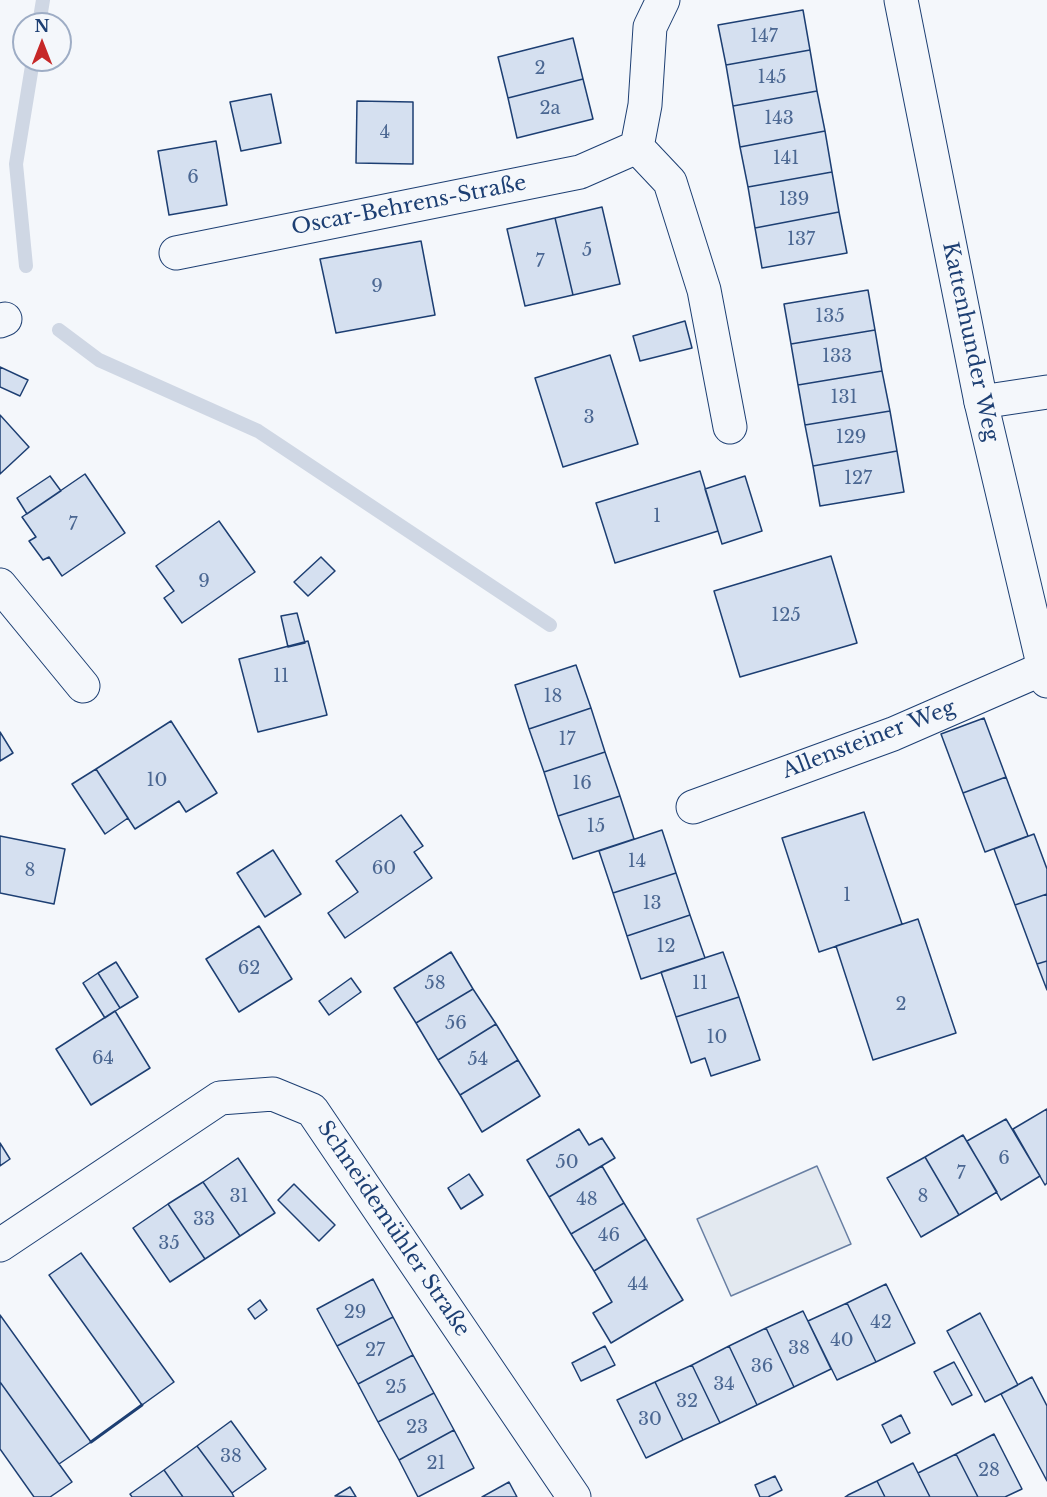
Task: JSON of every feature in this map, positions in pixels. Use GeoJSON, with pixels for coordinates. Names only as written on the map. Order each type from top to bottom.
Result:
{"type":"FeatureCollection","features":[{"type":"Feature","properties":{"kind":"street"},"geometry":{"type":"LineString","coordinates":[[663,0],[650,27],[645,105],[637,147],[670,182],[704,290],[730,426]]}},
{"type":"Feature","properties":{"kind":"street","name":"Kattenhunder Weg"},"geometry":{"type":"LineString","coordinates":[[900,0],[981,402],[1045,675]]}},
{"type":"Feature","properties":{"kind":"street","name":"Oscar-Behrens-Straße"},"geometry":{"type":"LineString","coordinates":[[176,252],[580,172],[637,147]]}},
{"type":"Feature","properties":{"kind":"street"},"geometry":{"type":"LineString","coordinates":[[981,402],[1047,392]]}},
{"type":"Feature","properties":{"kind":"street"},"geometry":{"type":"LineString","coordinates":[[0,585],[83,686]]}},
{"type":"Feature","properties":{"kind":"street","name":"Allensteiner Weg"},"geometry":{"type":"LineString","coordinates":[[693,807],[893,734],[1045,675]]}},
{"type":"Feature","properties":{"kind":"street","name":"Schneidemühler Straße"},"geometry":{"type":"LineString","coordinates":[[0,1245],[220,1098],[273,1094],[312,1110],[574,1497]]}},
{"type":"Feature","properties":{"kind":"shaded area"},"geometry":{"type":"Polygon","coordinates":[[[817,1166],[851,1244],[731,1296],[697,1219],[817,1166]]]}},
{"type":"Feature","properties":{"kind":"building"},"geometry":{"type":"Polygon","coordinates":[[[803,10],[810,50],[726,65],[718,25],[803,10]]]}},
{"type":"Feature","properties":{"kind":"building"},"geometry":{"type":"Polygon","coordinates":[[[573,38],[583,79],[508,98],[498,57],[573,38]]]}},
{"type":"Feature","properties":{"kind":"building"},"geometry":{"type":"Polygon","coordinates":[[[810,50],[817,91],[733,106],[726,65],[810,50]]]}},
{"type":"Feature","properties":{"kind":"building"},"geometry":{"type":"Polygon","coordinates":[[[583,79],[593,119],[517,138],[508,98],[583,79]]]}},
{"type":"Feature","properties":{"kind":"building"},"geometry":{"type":"Polygon","coordinates":[[[817,91],[825,131],[740,147],[733,106],[817,91]]]}},
{"type":"Feature","properties":{"kind":"building"},"geometry":{"type":"Polygon","coordinates":[[[271,94],[281,143],[241,151],[230,102],[271,94]]]}},
{"type":"Feature","properties":{"kind":"building"},"geometry":{"type":"Polygon","coordinates":[[[357,101],[413,102],[413,164],[356,163],[357,101]]]}},
{"type":"Feature","properties":{"kind":"building"},"geometry":{"type":"Polygon","coordinates":[[[825,131],[832,172],[748,187],[740,147],[825,131]]]}},
{"type":"Feature","properties":{"kind":"building"},"geometry":{"type":"Polygon","coordinates":[[[216,141],[227,205],[169,215],[158,151],[216,141]]]}},
{"type":"Feature","properties":{"kind":"building"},"geometry":{"type":"Polygon","coordinates":[[[832,172],[839,212],[755,228],[748,187],[832,172]]]}},
{"type":"Feature","properties":{"kind":"building"},"geometry":{"type":"Polygon","coordinates":[[[602,207],[620,284],[573,295],[555,218],[602,207]]]}},
{"type":"Feature","properties":{"kind":"building"},"geometry":{"type":"Polygon","coordinates":[[[839,212],[847,253],[762,268],[755,228],[839,212]]]}},
{"type":"Feature","properties":{"kind":"building"},"geometry":{"type":"Polygon","coordinates":[[[555,218],[573,295],[525,306],[507,229],[555,218]]]}},
{"type":"Feature","properties":{"kind":"building"},"geometry":{"type":"Polygon","coordinates":[[[421,241],[435,315],[336,333],[320,259],[421,241]]]}},
{"type":"Feature","properties":{"kind":"building"},"geometry":{"type":"Polygon","coordinates":[[[868,290],[875,330],[791,344],[784,304],[868,290]]]}},
{"type":"Feature","properties":{"kind":"building"},"geometry":{"type":"Polygon","coordinates":[[[685,321],[692,348],[640,361],[633,336],[685,321]]]}},
{"type":"Feature","properties":{"kind":"building"},"geometry":{"type":"Polygon","coordinates":[[[875,330],[882,371],[798,385],[791,344],[875,330]]]}},
{"type":"Feature","properties":{"kind":"building"},"geometry":{"type":"Polygon","coordinates":[[[610,355],[638,444],[563,467],[535,378],[610,355]]]}},
{"type":"Feature","properties":{"kind":"building"},"geometry":{"type":"Polygon","coordinates":[[[0,367],[28,380],[20,396],[0,387],[0,367]]]}},
{"type":"Feature","properties":{"kind":"building"},"geometry":{"type":"Polygon","coordinates":[[[882,371],[890,411],[805,425],[798,385],[882,371]]]}},
{"type":"Feature","properties":{"kind":"building"},"geometry":{"type":"Polygon","coordinates":[[[890,411],[897,451],[813,466],[805,425],[890,411]]]}},
{"type":"Feature","properties":{"kind":"building"},"geometry":{"type":"Polygon","coordinates":[[[0,415],[29,447],[0,474],[0,415]]]}},
{"type":"Feature","properties":{"kind":"building"},"geometry":{"type":"Polygon","coordinates":[[[897,451],[904,492],[820,506],[813,466],[897,451]]]}},
{"type":"Feature","properties":{"kind":"building"},"geometry":{"type":"Polygon","coordinates":[[[700,471],[718,531],[615,563],[596,503],[700,471]]]}},
{"type":"Feature","properties":{"kind":"building"},"geometry":{"type":"Polygon","coordinates":[[[85,474],[125,533],[62,576],[49,557],[43,560],[29,541],[36,537],[22,517],[85,474]]]}},
{"type":"Feature","properties":{"kind":"building"},"geometry":{"type":"Polygon","coordinates":[[[50,476],[61,491],[27,514],[17,498],[50,476]]]}},
{"type":"Feature","properties":{"kind":"building"},"geometry":{"type":"Polygon","coordinates":[[[745,476],[762,531],[722,544],[705,489],[745,476]]]}},
{"type":"Feature","properties":{"kind":"building"},"geometry":{"type":"Polygon","coordinates":[[[219,521],[255,572],[182,623],[164,598],[174,591],[156,566],[219,521]]]}},
{"type":"Feature","properties":{"kind":"building"},"geometry":{"type":"Polygon","coordinates":[[[831,556],[857,643],[740,677],[714,591],[831,556]]]}},
{"type":"Feature","properties":{"kind":"building"},"geometry":{"type":"Polygon","coordinates":[[[321,557],[335,571],[308,596],[294,582],[321,557]]]}},
{"type":"Feature","properties":{"kind":"building"},"geometry":{"type":"Polygon","coordinates":[[[297,613],[305,643],[288,647],[281,616],[297,613]]]}},
{"type":"Feature","properties":{"kind":"building"},"geometry":{"type":"Polygon","coordinates":[[[308,641],[327,715],[258,732],[239,659],[308,641]]]}},
{"type":"Feature","properties":{"kind":"building"},"geometry":{"type":"Polygon","coordinates":[[[576,665],[591,708],[529,729],[515,685],[576,665]]]}},
{"type":"Feature","properties":{"kind":"building"},"geometry":{"type":"Polygon","coordinates":[[[591,708],[605,752],[544,772],[529,729],[591,708]]]}},
{"type":"Feature","properties":{"kind":"building"},"geometry":{"type":"Polygon","coordinates":[[[984,718],[1006,777],[963,793],[941,734],[984,718]]]}},
{"type":"Feature","properties":{"kind":"building"},"geometry":{"type":"Polygon","coordinates":[[[171,721],[217,793],[186,812],[179,801],[135,829],[96,769],[171,721]]]}},
{"type":"Feature","properties":{"kind":"building"},"geometry":{"type":"Polygon","coordinates":[[[0,732],[13,753],[0,761],[0,732]]]}},
{"type":"Feature","properties":{"kind":"building"},"geometry":{"type":"Polygon","coordinates":[[[605,752],[620,796],[558,816],[544,772],[605,752]]]}},
{"type":"Feature","properties":{"kind":"building"},"geometry":{"type":"Polygon","coordinates":[[[96,769],[128,818],[105,834],[72,784],[96,769]]]}},
{"type":"Feature","properties":{"kind":"building"},"geometry":{"type":"Polygon","coordinates":[[[1006,777],[1028,836],[985,852],[963,793],[1006,777]]]}},
{"type":"Feature","properties":{"kind":"building"},"geometry":{"type":"Polygon","coordinates":[[[620,796],[634,839],[573,859],[558,816],[620,796]]]}},
{"type":"Feature","properties":{"kind":"building"},"geometry":{"type":"Polygon","coordinates":[[[864,812],[902,924],[819,952],[782,838],[864,812]]]}},
{"type":"Feature","properties":{"kind":"building"},"geometry":{"type":"Polygon","coordinates":[[[401,815],[423,846],[414,852],[432,878],[345,938],[328,913],[358,892],[336,861],[401,815]]]}},
{"type":"Feature","properties":{"kind":"building"},"geometry":{"type":"Polygon","coordinates":[[[662,830],[676,873],[613,893],[599,851],[662,830]]]}},
{"type":"Feature","properties":{"kind":"building"},"geometry":{"type":"Polygon","coordinates":[[[1034,834],[1047,869],[1047,894],[1015,905],[994,849],[1034,834]]]}},
{"type":"Feature","properties":{"kind":"building"},"geometry":{"type":"Polygon","coordinates":[[[0,836],[65,849],[54,904],[0,893],[0,836]]]}},
{"type":"Feature","properties":{"kind":"building"},"geometry":{"type":"Polygon","coordinates":[[[273,850],[301,894],[265,917],[237,873],[273,850]]]}},
{"type":"Feature","properties":{"kind":"building"},"geometry":{"type":"Polygon","coordinates":[[[676,873],[690,915],[627,936],[613,893],[676,873]]]}},
{"type":"Feature","properties":{"kind":"building"},"geometry":{"type":"Polygon","coordinates":[[[1047,894],[1047,961],[1037,964],[1015,905],[1047,894]]]}},
{"type":"Feature","properties":{"kind":"building"},"geometry":{"type":"Polygon","coordinates":[[[690,915],[705,958],[641,979],[627,936],[690,915]]]}},
{"type":"Feature","properties":{"kind":"building"},"geometry":{"type":"Polygon","coordinates":[[[918,919],[956,1033],[873,1060],[836,946],[918,919]]]}},
{"type":"Feature","properties":{"kind":"building"},"geometry":{"type":"Polygon","coordinates":[[[259,926],[292,979],[239,1012],[206,959],[259,926]]]}},
{"type":"Feature","properties":{"kind":"building"},"geometry":{"type":"Polygon","coordinates":[[[451,952],[473,989],[416,1023],[394,988],[451,952]]]}},
{"type":"Feature","properties":{"kind":"building"},"geometry":{"type":"Polygon","coordinates":[[[723,952],[739,997],[676,1017],[661,972],[723,952]]]}},
{"type":"Feature","properties":{"kind":"building"},"geometry":{"type":"Polygon","coordinates":[[[1047,961],[1047,990],[1037,964],[1047,961]]]}},
{"type":"Feature","properties":{"kind":"building"},"geometry":{"type":"Polygon","coordinates":[[[116,962],[138,997],[120,1008],[98,973],[116,962]]]}},
{"type":"Feature","properties":{"kind":"building"},"geometry":{"type":"Polygon","coordinates":[[[98,973],[120,1008],[105,1018],[83,983],[98,973]]]}},
{"type":"Feature","properties":{"kind":"building"},"geometry":{"type":"Polygon","coordinates":[[[351,978],[361,992],[329,1015],[319,1001],[351,978]]]}},
{"type":"Feature","properties":{"kind":"building"},"geometry":{"type":"Polygon","coordinates":[[[473,989],[496,1024],[438,1060],[416,1023],[473,989]]]}},
{"type":"Feature","properties":{"kind":"building"},"geometry":{"type":"Polygon","coordinates":[[[739,997],[760,1060],[711,1076],[705,1058],[691,1063],[676,1017],[739,997]]]}},
{"type":"Feature","properties":{"kind":"building"},"geometry":{"type":"Polygon","coordinates":[[[115,1011],[150,1068],[91,1105],[56,1049],[115,1011]]]}},
{"type":"Feature","properties":{"kind":"building"},"geometry":{"type":"Polygon","coordinates":[[[496,1024],[518,1060],[460,1095],[438,1060],[496,1024]]]}},
{"type":"Feature","properties":{"kind":"building"},"geometry":{"type":"Polygon","coordinates":[[[518,1060],[540,1096],[482,1132],[460,1095],[518,1060]]]}},
{"type":"Feature","properties":{"kind":"building"},"geometry":{"type":"Polygon","coordinates":[[[1047,1109],[1047,1183],[1045,1185],[1013,1129],[1047,1109]]]}},
{"type":"Feature","properties":{"kind":"building"},"geometry":{"type":"Polygon","coordinates":[[[1006,1119],[1040,1176],[1001,1200],[967,1141],[1006,1119]]]}},
{"type":"Feature","properties":{"kind":"building"},"geometry":{"type":"Polygon","coordinates":[[[579,1129],[589,1145],[602,1138],[615,1158],[549,1197],[527,1160],[579,1129]]]}},
{"type":"Feature","properties":{"kind":"building"},"geometry":{"type":"Polygon","coordinates":[[[963,1135],[997,1192],[959,1215],[925,1157],[963,1135]]]}},
{"type":"Feature","properties":{"kind":"building"},"geometry":{"type":"Polygon","coordinates":[[[0,1143],[10,1159],[0,1166],[0,1143]]]}},
{"type":"Feature","properties":{"kind":"building"},"geometry":{"type":"Polygon","coordinates":[[[925,1157],[959,1215],[921,1237],[887,1178],[925,1157]]]}},
{"type":"Feature","properties":{"kind":"building"},"geometry":{"type":"Polygon","coordinates":[[[238,1158],[275,1213],[240,1236],[203,1182],[238,1158]]]}},
{"type":"Feature","properties":{"kind":"building"},"geometry":{"type":"Polygon","coordinates":[[[602,1166],[624,1203],[571,1234],[549,1197],[602,1166]]]}},
{"type":"Feature","properties":{"kind":"building"},"geometry":{"type":"Polygon","coordinates":[[[469,1174],[483,1195],[461,1209],[448,1188],[469,1174]]]}},
{"type":"Feature","properties":{"kind":"building"},"geometry":{"type":"Polygon","coordinates":[[[203,1182],[240,1236],[205,1259],[168,1204],[203,1182]]]}},
{"type":"Feature","properties":{"kind":"building"},"geometry":{"type":"Polygon","coordinates":[[[294,1184],[335,1225],[319,1241],[278,1200],[294,1184]]]}},
{"type":"Feature","properties":{"kind":"building"},"geometry":{"type":"Polygon","coordinates":[[[624,1203],[646,1239],[594,1271],[571,1234],[624,1203]]]}},
{"type":"Feature","properties":{"kind":"building"},"geometry":{"type":"Polygon","coordinates":[[[168,1204],[205,1259],[170,1282],[133,1228],[168,1204]]]}},
{"type":"Feature","properties":{"kind":"building"},"geometry":{"type":"Polygon","coordinates":[[[646,1239],[683,1300],[611,1343],[593,1313],[612,1302],[594,1271],[646,1239]]]}},
{"type":"Feature","properties":{"kind":"building"},"geometry":{"type":"Polygon","coordinates":[[[81,1253],[174,1382],[142,1405],[49,1275],[81,1253]]]}},
{"type":"Feature","properties":{"kind":"building"},"geometry":{"type":"Polygon","coordinates":[[[373,1279],[393,1317],[337,1346],[317,1309],[373,1279]]]}},
{"type":"Feature","properties":{"kind":"building"},"geometry":{"type":"Polygon","coordinates":[[[886,1284],[915,1343],[876,1362],[847,1303],[886,1284]]]}},
{"type":"Feature","properties":{"kind":"building"},"geometry":{"type":"Polygon","coordinates":[[[260,1300],[267,1310],[255,1319],[248,1309],[260,1300]]]}},
{"type":"Feature","properties":{"kind":"building"},"geometry":{"type":"Polygon","coordinates":[[[847,1303],[876,1362],[837,1380],[808,1321],[847,1303]]]}},
{"type":"Feature","properties":{"kind":"building"},"geometry":{"type":"Polygon","coordinates":[[[803,1311],[831,1369],[794,1387],[766,1328],[803,1311]]]}},
{"type":"Feature","properties":{"kind":"building"},"geometry":{"type":"Polygon","coordinates":[[[980,1313],[1018,1385],[985,1402],[947,1331],[980,1313]]]}},
{"type":"Feature","properties":{"kind":"building"},"geometry":{"type":"Polygon","coordinates":[[[0,1315],[91,1442],[59,1464],[0,1382],[0,1315]]]}},
{"type":"Feature","properties":{"kind":"building"},"geometry":{"type":"Polygon","coordinates":[[[393,1317],[413,1355],[358,1384],[337,1346],[393,1317]]]}},
{"type":"Feature","properties":{"kind":"building"},"geometry":{"type":"Polygon","coordinates":[[[766,1328],[794,1387],[757,1405],[729,1346],[766,1328]]]}},
{"type":"Feature","properties":{"kind":"building"},"geometry":{"type":"Polygon","coordinates":[[[605,1346],[615,1365],[581,1381],[572,1363],[605,1346]]]}},
{"type":"Feature","properties":{"kind":"building"},"geometry":{"type":"Polygon","coordinates":[[[729,1346],[757,1405],[720,1423],[692,1365],[729,1346]]]}},
{"type":"Feature","properties":{"kind":"building"},"geometry":{"type":"Polygon","coordinates":[[[413,1355],[434,1393],[378,1422],[358,1384],[413,1355]]]}},
{"type":"Feature","properties":{"kind":"building"},"geometry":{"type":"Polygon","coordinates":[[[954,1362],[972,1395],[952,1405],[934,1372],[954,1362]]]}},
{"type":"Feature","properties":{"kind":"building"},"geometry":{"type":"Polygon","coordinates":[[[692,1365],[720,1423],[683,1440],[655,1382],[692,1365]]]}},
{"type":"Feature","properties":{"kind":"building"},"geometry":{"type":"Polygon","coordinates":[[[1032,1377],[1047,1406],[1047,1481],[1001,1394],[1032,1377]]]}},
{"type":"Feature","properties":{"kind":"building"},"geometry":{"type":"Polygon","coordinates":[[[0,1382],[72,1482],[50,1497],[34,1497],[0,1449],[0,1382]]]}},
{"type":"Feature","properties":{"kind":"building"},"geometry":{"type":"Polygon","coordinates":[[[655,1382],[683,1440],[646,1458],[617,1400],[655,1382]]]}},
{"type":"Feature","properties":{"kind":"building"},"geometry":{"type":"Polygon","coordinates":[[[434,1393],[454,1430],[399,1460],[378,1422],[434,1393]]]}},
{"type":"Feature","properties":{"kind":"building"},"geometry":{"type":"Polygon","coordinates":[[[901,1415],[910,1433],[891,1443],[882,1425],[901,1415]]]}},
{"type":"Feature","properties":{"kind":"building"},"geometry":{"type":"Polygon","coordinates":[[[231,1421],[266,1469],[232,1493],[197,1446],[231,1421]]]}},
{"type":"Feature","properties":{"kind":"building"},"geometry":{"type":"Polygon","coordinates":[[[454,1430],[474,1468],[418,1497],[399,1460],[454,1430]]]}},
{"type":"Feature","properties":{"kind":"building"},"geometry":{"type":"Polygon","coordinates":[[[994,1434],[1022,1489],[1005,1497],[978,1497],[956,1454],[994,1434]]]}},
{"type":"Feature","properties":{"kind":"building"},"geometry":{"type":"Polygon","coordinates":[[[197,1446],[234,1497],[183,1497],[164,1470],[197,1446]]]}},
{"type":"Feature","properties":{"kind":"building"},"geometry":{"type":"Polygon","coordinates":[[[956,1454],[978,1497],[930,1497],[918,1473],[956,1454]]]}},
{"type":"Feature","properties":{"kind":"building"},"geometry":{"type":"Polygon","coordinates":[[[913,1463],[930,1497],[885,1497],[877,1481],[913,1463]]]}},
{"type":"Feature","properties":{"kind":"building"},"geometry":{"type":"Polygon","coordinates":[[[164,1470],[183,1497],[132,1497],[130,1494],[164,1470]]]}},
{"type":"Feature","properties":{"kind":"building"},"geometry":{"type":"Polygon","coordinates":[[[775,1476],[782,1490],[768,1497],[760,1497],[755,1485],[775,1476]]]}},
{"type":"Feature","properties":{"kind":"building"},"geometry":{"type":"Polygon","coordinates":[[[877,1481],[885,1497],[845,1497],[848,1495],[877,1481]]]}},
{"type":"Feature","properties":{"kind":"building"},"geometry":{"type":"Polygon","coordinates":[[[509,1482],[517,1497],[482,1497],[509,1482]]]}},
{"type":"Feature","properties":{"kind":"building"},"geometry":{"type":"Polygon","coordinates":[[[350,1487],[356,1497],[335,1496],[350,1487]]]}},
{"type":"Feature","properties":{"kind":"waterway"},"geometry":{"type":"LineString","coordinates":[[41,12],[43,0]]}},
{"type":"Feature","properties":{"kind":"waterway"},"geometry":{"type":"LineString","coordinates":[[26,266],[16,164],[31,72]]}},
{"type":"Feature","properties":{"kind":"waterway"},"geometry":{"type":"LineString","coordinates":[[59,330],[99,360],[258,431],[550,625]]}},
{"type":"Feature","properties":{"kind":"wall"},"geometry":{"type":"LineString","coordinates":[[91,1442],[142,1405]]}}]}
